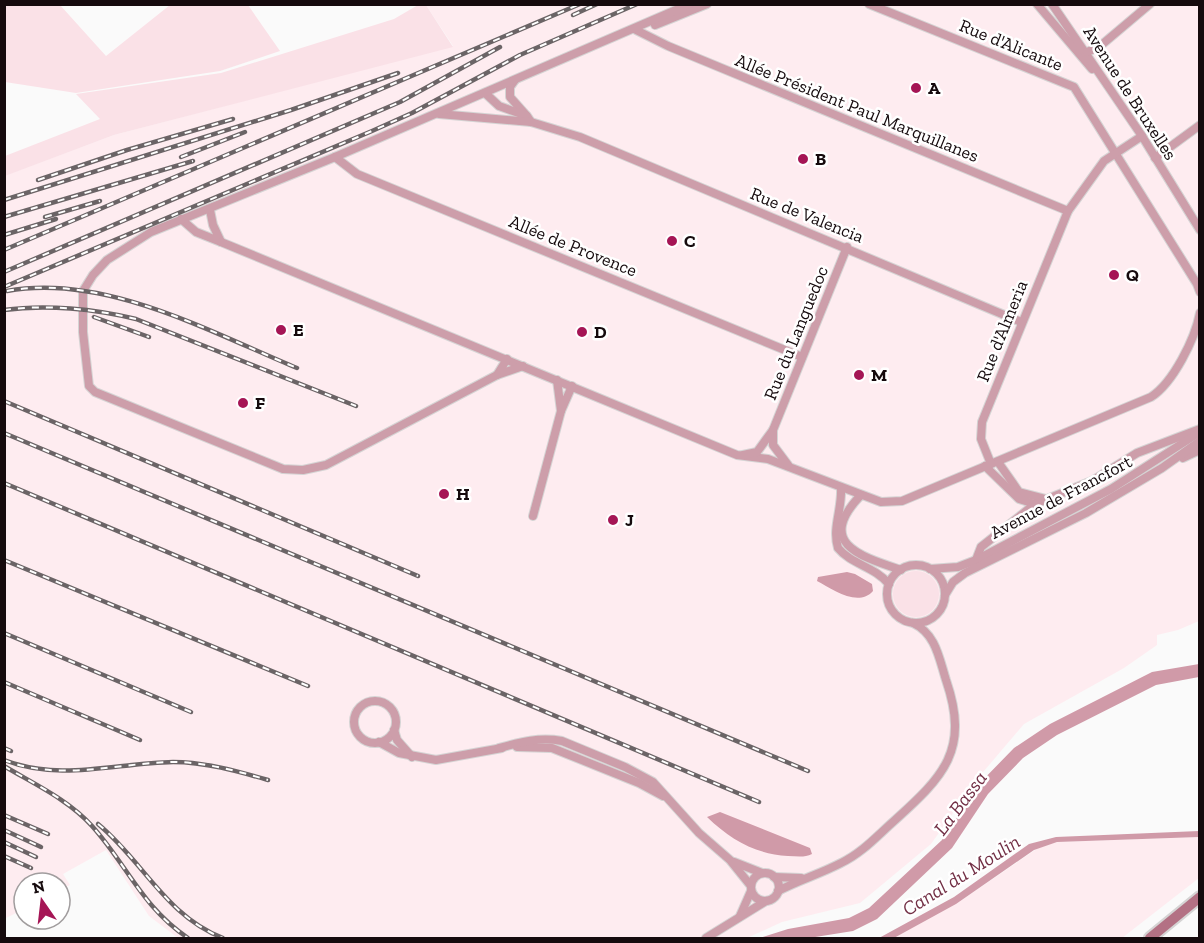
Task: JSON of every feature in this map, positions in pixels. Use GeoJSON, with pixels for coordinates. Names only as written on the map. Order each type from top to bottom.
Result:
{"type":"FeatureCollection","features":[{"type":"Feature","properties":{"kind":"main road"},"geometry":{"type":"LineString","coordinates":[[1149,939],[1200,897]]}},
{"type":"Feature","properties":{"kind":"street"},"geometry":{"type":"LineString","coordinates":[[523,366],[497,375],[326,465],[303,470],[283,469],[95,392],[89,386],[86,378],[83,291],[93,275],[107,261],[151,232],[210,210],[636,30],[690,4]]}},
{"type":"Feature","properties":{"kind":"street"},"geometry":{"type":"LineString","coordinates":[[636,30],[660,24],[707,4]]}},
{"type":"Feature","properties":{"kind":"street","name":"Rue d'Alicante"},"geometry":{"type":"LineString","coordinates":[[869,4],[1074,87],[1116,151]]}},
{"type":"Feature","properties":{"kind":"street"},"geometry":{"type":"LineString","coordinates":[[1037,4],[1107,86]]}},
{"type":"Feature","properties":{"kind":"street","name":"Avenue de Bruxelles"},"geometry":{"type":"LineString","coordinates":[[1052,4],[1087,52],[1200,230]]}},
{"type":"Feature","properties":{"kind":"street"},"geometry":{"type":"LineString","coordinates":[[1087,52],[1099,47],[1150,4]]}},
{"type":"Feature","properties":{"kind":"street","name":"Allée Président Paul Marquillanes"},"geometry":{"type":"LineString","coordinates":[[636,30],[668,46],[1068,211]]}},
{"type":"Feature","properties":{"kind":"street"},"geometry":{"type":"LineString","coordinates":[[515,80],[510,87],[510,97],[514,105],[529,119]]}},
{"type":"Feature","properties":{"kind":"street"},"geometry":{"type":"LineString","coordinates":[[477,115],[475,104],[481,95]]}},
{"type":"Feature","properties":{"kind":"street"},"geometry":{"type":"LineString","coordinates":[[481,95],[529,119]]}},
{"type":"Feature","properties":{"kind":"street"},"geometry":{"type":"LineString","coordinates":[[435,114],[529,119]]}},
{"type":"Feature","properties":{"kind":"street","name":"Rue de Valencia"},"geometry":{"type":"LineString","coordinates":[[529,119],[580,137],[848,247],[1021,322]]}},
{"type":"Feature","properties":{"kind":"street"},"geometry":{"type":"LineString","coordinates":[[1155,158],[1200,124]]}},
{"type":"Feature","properties":{"kind":"street","name":"Rue d'Almeria"},"geometry":{"type":"LineString","coordinates":[[991,464],[981,439],[982,422],[1068,211],[1087,182],[1116,151],[1142,136]]}},
{"type":"Feature","properties":{"kind":"street"},"geometry":{"type":"LineString","coordinates":[[1116,151],[1200,292]]}},
{"type":"Feature","properties":{"kind":"street","name":"Allée de Provence"},"geometry":{"type":"LineString","coordinates":[[335,157],[357,174],[802,357]]}},
{"type":"Feature","properties":{"kind":"street"},"geometry":{"type":"LineString","coordinates":[[210,210],[213,225],[221,242]]}},
{"type":"Feature","properties":{"kind":"street"},"geometry":{"type":"LineString","coordinates":[[181,219],[196,232],[737,455],[768,459],[841,489],[881,502],[902,501],[1151,397],[1163,389],[1175,373],[1200,313]]}},
{"type":"Feature","properties":{"kind":"street","name":"Rue du Languedoc"},"geometry":{"type":"LineString","coordinates":[[737,455],[757,452],[772,430],[848,247]]}},
{"type":"Feature","properties":{"kind":"street"},"geometry":{"type":"LineString","coordinates":[[497,375],[507,359]]}},
{"type":"Feature","properties":{"kind":"street"},"geometry":{"type":"LineString","coordinates":[[556,380],[561,411]]}},
{"type":"Feature","properties":{"kind":"street"},"geometry":{"type":"LineString","coordinates":[[533,516],[561,411],[572,386]]}},
{"type":"Feature","properties":{"kind":"street"},"geometry":{"type":"LineString","coordinates":[[772,430],[773,445],[789,467]]}},
{"type":"Feature","properties":{"kind":"street"},"geometry":{"type":"LineString","coordinates":[[976,560],[981,547],[1035,504],[1092,481],[1137,453],[1163,441],[1200,430]]}},
{"type":"Feature","properties":{"kind":"street","name":"Avenue de Francfort"},"geometry":{"type":"LineString","coordinates":[[930,569],[958,567],[976,560],[1111,489],[1200,430]]}},
{"type":"Feature","properties":{"kind":"street","name":"Avenue de Francfort"},"geometry":{"type":"LineString","coordinates":[[945,594],[953,582],[965,573],[1106,502],[1162,468],[1200,441]]}},
{"type":"Feature","properties":{"kind":"street"},"geometry":{"type":"LineString","coordinates":[[1106,502],[1200,450]]}},
{"type":"Feature","properties":{"kind":"street"},"geometry":{"type":"LineString","coordinates":[[991,464],[1019,492],[1046,499]]}},
{"type":"Feature","properties":{"kind":"street"},"geometry":{"type":"LineString","coordinates":[[991,464],[1018,499],[1035,504]]}},
{"type":"Feature","properties":{"kind":"street"},"geometry":{"type":"LineString","coordinates":[[841,489],[841,503],[834,532],[838,548],[856,562],[879,572],[889,584]]}},
{"type":"Feature","properties":{"kind":"street"},"geometry":{"type":"LineString","coordinates":[[860,496],[849,508],[840,528],[844,543],[854,552],[901,570]]}},
{"type":"Feature","properties":{"kind":"street"},"geometry":{"type":"LineString","coordinates":[[706,939],[774,897],[778,891],[862,850],[923,795],[946,766],[953,746],[956,711],[933,640],[922,627],[901,618],[891,609],[887,595],[889,584],[901,570],[915,566],[930,569],[941,579],[945,594],[937,614],[933,640]]}},
{"type":"Feature","properties":{"kind":"street"},"geometry":{"type":"LineString","coordinates":[[913,623],[930,620],[937,614]]}},
{"type":"Feature","properties":{"kind":"street"},"geometry":{"type":"LineString","coordinates":[[379,742],[391,736],[396,718],[390,707],[375,701],[364,704],[356,713],[355,727],[362,738],[379,742],[413,758],[436,760],[538,739],[562,741],[642,775],[653,782],[699,833],[730,860],[757,899],[766,901]]}},
{"type":"Feature","properties":{"kind":"street"},"geometry":{"type":"LineString","coordinates":[[394,730],[397,740],[413,758]]}},
{"type":"Feature","properties":{"kind":"street"},"geometry":{"type":"LineString","coordinates":[[730,860],[774,877],[803,878]]}},
{"type":"Feature","properties":{"kind":"street"},"geometry":{"type":"LineString","coordinates":[[738,920],[754,878],[762,873]]}},
{"type":"Feature","properties":{"kind":"street"},"geometry":{"type":"LineString","coordinates":[[774,877],[778,883],[778,891]]}},
{"type":"Feature","properties":{"kind":"shaded area"},"geometry":{"type":"Polygon","coordinates":[[[4,5],[60,5],[106,56],[170,5],[248,5],[280,51],[220,71],[76,93],[5,82],[4,5]]]}},
{"type":"Feature","properties":{"kind":"shaded area"},"geometry":{"type":"Polygon","coordinates":[[[418,5],[426,5],[453,47],[114,135],[5,176],[5,156],[100,119],[76,94],[221,73],[394,19],[418,5]]]}},
{"type":"Feature","properties":{"kind":"shaded area"},"geometry":{"type":"Polygon","coordinates":[[[426,5],[1199,5],[1199,621],[1178,630],[1157,635],[1157,645],[1124,668],[1024,724],[978,778],[931,844],[860,903],[782,922],[747,938],[178,938],[149,916],[106,850],[68,871],[12,871],[12,915],[6,918],[4,176],[114,135],[453,46],[426,5]]]}},
{"type":"Feature","properties":{"kind":"shaded area"},"geometry":{"type":"Polygon","coordinates":[[[916,571],[925,572],[933,577],[938,585],[938,603],[933,611],[925,616],[916,617],[907,616],[899,611],[894,603],[893,594],[894,585],[899,577],[907,572],[916,571]]]}},
{"type":"Feature","properties":{"kind":"shaded area"},"geometry":{"type":"Polygon","coordinates":[[[847,572],[872,584],[873,591],[867,596],[853,597],[837,592],[817,581],[818,577],[847,572]]]}},
{"type":"Feature","properties":{"kind":"shaded area"},"geometry":{"type":"Polygon","coordinates":[[[1199,664],[1199,677],[1156,685],[1057,735],[1023,758],[988,794],[952,848],[877,919],[853,931],[809,938],[760,938],[788,929],[849,918],[869,908],[942,840],[977,786],[1014,748],[1050,724],[1152,672],[1199,664]]]}},
{"type":"Feature","properties":{"kind":"shaded area"},"geometry":{"type":"Polygon","coordinates":[[[720,812],[810,848],[812,854],[806,856],[776,855],[754,849],[725,833],[707,817],[720,812]]]}},
{"type":"Feature","properties":{"kind":"shaded area"},"geometry":{"type":"Polygon","coordinates":[[[1199,831],[1199,837],[1057,842],[1034,850],[956,904],[894,938],[879,938],[954,897],[1029,844],[1056,837],[1199,831]]]}},
{"type":"Feature","properties":{"kind":"shaded area"},"geometry":{"type":"Polygon","coordinates":[[[1199,837],[1199,878],[1122,938],[894,938],[956,904],[1038,848],[1057,842],[1199,837]]]}},
{"type":"Feature","properties":{"kind":"railway"},"geometry":{"type":"LineString","coordinates":[[4,250],[580,4]]}},
{"type":"Feature","properties":{"kind":"railway"},"geometry":{"type":"LineString","coordinates":[[573,15],[597,4]]}},
{"type":"Feature","properties":{"kind":"railway"},"geometry":{"type":"LineString","coordinates":[[4,287],[372,131],[412,113],[520,55],[637,4]]}},
{"type":"Feature","properties":{"kind":"railway"},"geometry":{"type":"LineString","coordinates":[[4,272],[400,102],[500,47]]}},
{"type":"Feature","properties":{"kind":"railway"},"geometry":{"type":"LineString","coordinates":[[4,200],[291,110],[398,73]]}},
{"type":"Feature","properties":{"kind":"railway"},"geometry":{"type":"LineString","coordinates":[[38,180],[127,150],[233,119]]}},
{"type":"Feature","properties":{"kind":"railway"},"geometry":{"type":"LineString","coordinates":[[181,157],[245,132]]}},
{"type":"Feature","properties":{"kind":"railway"},"geometry":{"type":"LineString","coordinates":[[4,217],[193,161]]}},
{"type":"Feature","properties":{"kind":"railway"},"geometry":{"type":"LineString","coordinates":[[45,217],[100,201]]}},
{"type":"Feature","properties":{"kind":"railway"},"geometry":{"type":"LineString","coordinates":[[4,235],[56,219]]}},
{"type":"Feature","properties":{"kind":"railway"},"geometry":{"type":"LineString","coordinates":[[7,291],[44,288],[81,290],[118,298],[193,323],[297,368]]}},
{"type":"Feature","properties":{"kind":"railway"},"geometry":{"type":"LineString","coordinates":[[4,310],[37,307],[70,308],[136,319],[356,406]]}},
{"type":"Feature","properties":{"kind":"railway"},"geometry":{"type":"LineString","coordinates":[[94,317],[149,337]]}},
{"type":"Feature","properties":{"kind":"railway"},"geometry":{"type":"LineString","coordinates":[[4,401],[418,576]]}},
{"type":"Feature","properties":{"kind":"railway"},"geometry":{"type":"LineString","coordinates":[[4,433],[808,771]]}},
{"type":"Feature","properties":{"kind":"railway"},"geometry":{"type":"LineString","coordinates":[[4,483],[759,802]]}},
{"type":"Feature","properties":{"kind":"railway"},"geometry":{"type":"LineString","coordinates":[[4,560],[308,686]]}},
{"type":"Feature","properties":{"kind":"railway"},"geometry":{"type":"LineString","coordinates":[[4,633],[191,712]]}},
{"type":"Feature","properties":{"kind":"railway"},"geometry":{"type":"LineString","coordinates":[[4,682],[140,740]]}},
{"type":"Feature","properties":{"kind":"railway"},"geometry":{"type":"LineString","coordinates":[[4,748],[11,751]]}},
{"type":"Feature","properties":{"kind":"railway"},"geometry":{"type":"LineString","coordinates":[[4,760],[46,770],[67,771],[185,762],[268,780]]}},
{"type":"Feature","properties":{"kind":"railway"},"geometry":{"type":"LineString","coordinates":[[4,766],[51,793],[83,817],[159,913],[188,938]]}},
{"type":"Feature","properties":{"kind":"railway"},"geometry":{"type":"LineString","coordinates":[[4,815],[48,834]]}},
{"type":"Feature","properties":{"kind":"railway"},"geometry":{"type":"LineString","coordinates":[[98,824],[170,902],[203,928],[223,938]]}},
{"type":"Feature","properties":{"kind":"railway"},"geometry":{"type":"LineString","coordinates":[[4,830],[41,847]]}},
{"type":"Feature","properties":{"kind":"railway"},"geometry":{"type":"LineString","coordinates":[[4,842],[36,857]]}},
{"type":"Feature","properties":{"kind":"railway"},"geometry":{"type":"LineString","coordinates":[[4,856],[31,868]]}},
{"type":"Feature","properties":{"kind":"place","name":"A"},"geometry":{"type":"Point","coordinates":[916,88]}},
{"type":"Feature","properties":{"kind":"place","name":"B"},"geometry":{"type":"Point","coordinates":[803,159]}},
{"type":"Feature","properties":{"kind":"place","name":"C"},"geometry":{"type":"Point","coordinates":[672,241]}},
{"type":"Feature","properties":{"kind":"place","name":"Q"},"geometry":{"type":"Point","coordinates":[1114,275]}},
{"type":"Feature","properties":{"kind":"place","name":"E"},"geometry":{"type":"Point","coordinates":[281,330]}},
{"type":"Feature","properties":{"kind":"place","name":"D"},"geometry":{"type":"Point","coordinates":[582,332]}},
{"type":"Feature","properties":{"kind":"place","name":"M"},"geometry":{"type":"Point","coordinates":[859,375]}},
{"type":"Feature","properties":{"kind":"place","name":"F"},"geometry":{"type":"Point","coordinates":[243,403]}},
{"type":"Feature","properties":{"kind":"place","name":"H"},"geometry":{"type":"Point","coordinates":[444,494]}},
{"type":"Feature","properties":{"kind":"place","name":"J"},"geometry":{"type":"Point","coordinates":[613,520]}},
{"type":"Feature","properties":{"kind":"water label","name":"La Bassa"},"geometry":{"type":"Point","coordinates":[960,803]}},
{"type":"Feature","properties":{"kind":"water label","name":"Canal du Moulin"},"geometry":{"type":"Point","coordinates":[961,875]}}]}
